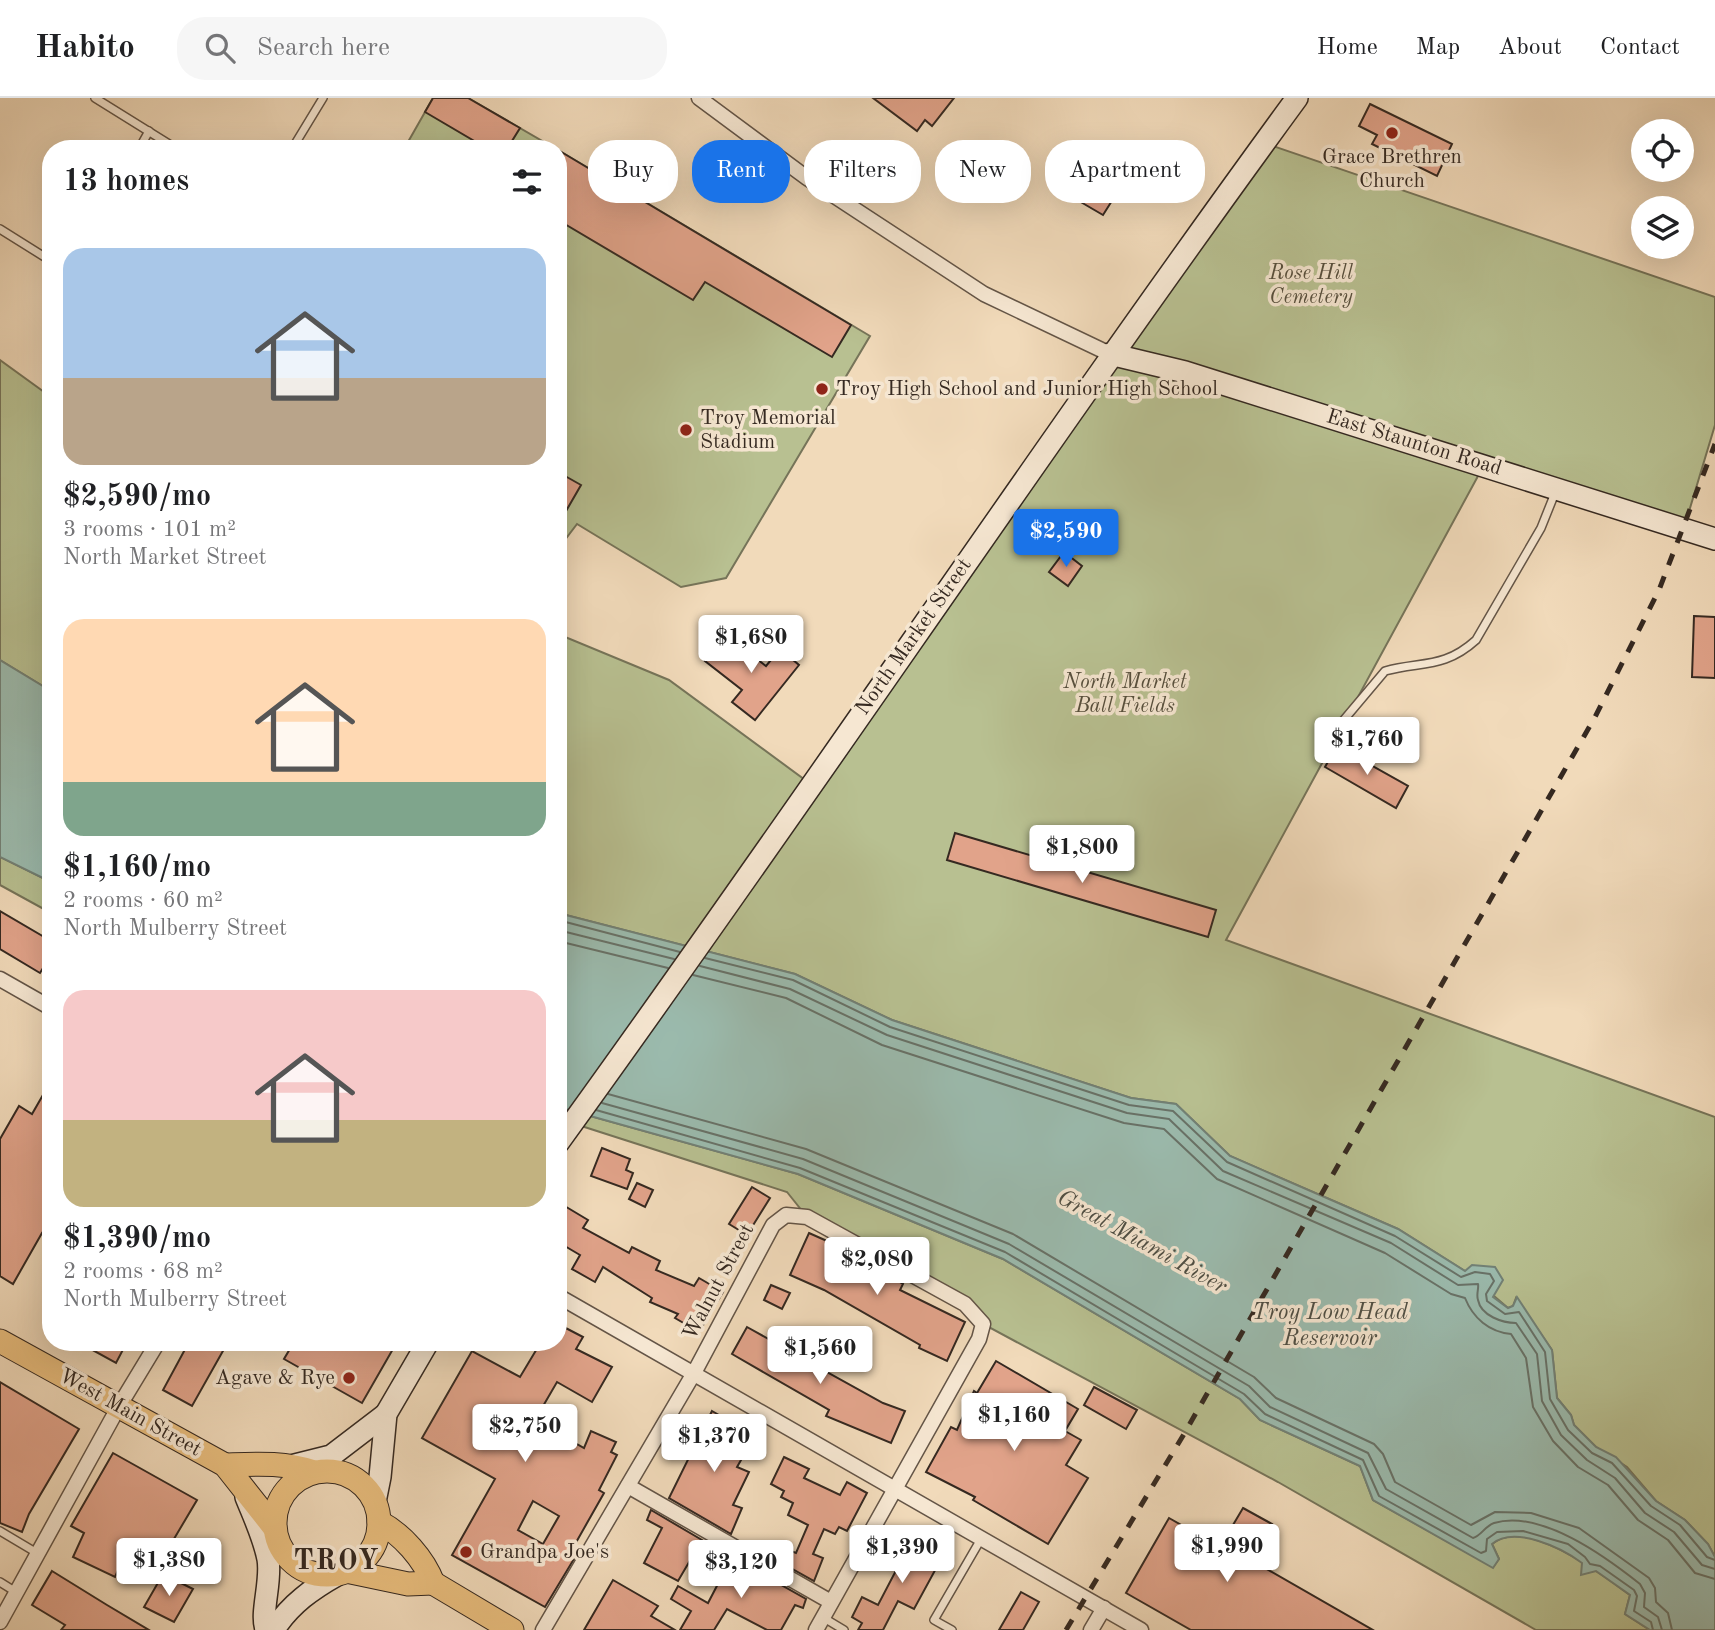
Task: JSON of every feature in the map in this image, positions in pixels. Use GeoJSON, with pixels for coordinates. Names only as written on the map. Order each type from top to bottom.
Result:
{"type":"FeatureCollection","features":[{"type":"Feature","properties":{"kind":"main road","name":"North Market Street"},"geometry":{"type":"LineString","coordinates":[[567,1130],[792,813],[1110,355],[1297,98]]}},
{"type":"Feature","properties":{"kind":"main road","name":"East Staunton Road"},"geometry":{"type":"LineString","coordinates":[[1110,355],[1185,372],[1715,539]]}},
{"type":"Feature","properties":{"kind":"main road","name":"West Main Street"},"geometry":{"type":"LineString","coordinates":[[0,1341],[225,1465]]}},
{"type":"Feature","properties":{"kind":"main road"},"geometry":{"type":"LineString","coordinates":[[380,1477],[383,1518],[372,1550],[363,1562],[315,1587],[286,1612],[275,1628],[266,1630],[262,1620],[267,1610],[269,1575],[275,1556],[278,1505],[289,1486],[386,1414],[423,1351]]}},
{"type":"Feature","properties":{"kind":"main road"},"geometry":{"type":"LineString","coordinates":[[383,1518],[380,1477],[386,1414]]}},
{"type":"Feature","properties":{"kind":"main road"},"geometry":{"type":"LineString","coordinates":[[225,1465],[315,1466],[352,1477],[365,1488],[383,1518],[428,1570],[433,1583]]}},
{"type":"Feature","properties":{"kind":"main road"},"geometry":{"type":"LineString","coordinates":[[225,1465],[275,1530],[287,1558],[301,1569],[318,1575],[341,1573],[408,1584],[433,1583],[512,1630]]}},
{"type":"Feature","properties":{"kind":"main road"},"geometry":{"type":"LineString","coordinates":[[242,1487],[262,1540],[269,1575]]}},
{"type":"Feature","properties":{"kind":"street"},"geometry":{"type":"LineString","coordinates":[[699,98],[807,178],[984,294],[1110,355]]}},
{"type":"Feature","properties":{"kind":"street"},"geometry":{"type":"LineString","coordinates":[[0,979],[42,1003]]}},
{"type":"Feature","properties":{"kind":"street","name":"Walnut Street"},"geometry":{"type":"LineString","coordinates":[[543,1630],[694,1373],[773,1225],[786,1215],[807,1217],[965,1304],[982,1324],[979,1339],[893,1490]]}},
{"type":"Feature","properties":{"kind":"street"},"geometry":{"type":"LineString","coordinates":[[567,1301],[1141,1630]]}},
{"type":"Feature","properties":{"kind":"street"},"geometry":{"type":"LineString","coordinates":[[0,1622],[118,1408],[153,1351]]}},
{"type":"Feature","properties":{"kind":"street"},"geometry":{"type":"LineString","coordinates":[[628,1486],[831,1602]]}},
{"type":"Feature","properties":{"kind":"street"},"geometry":{"type":"LineString","coordinates":[[819,1624],[893,1490]]}},
{"type":"Feature","properties":{"kind":"street"},"geometry":{"type":"LineString","coordinates":[[1091,1630],[1104,1608]]}},
{"type":"Feature","properties":{"kind":"lane"},"geometry":{"type":"LineString","coordinates":[[95,98],[163,140]]}},
{"type":"Feature","properties":{"kind":"lane"},"geometry":{"type":"LineString","coordinates":[[297,140],[323,98]]}},
{"type":"Feature","properties":{"kind":"lane"},"geometry":{"type":"LineString","coordinates":[[144,140],[149,131]]}},
{"type":"Feature","properties":{"kind":"lane"},"geometry":{"type":"LineString","coordinates":[[0,229],[42,255]]}},
{"type":"Feature","properties":{"kind":"lane"},"geometry":{"type":"LineString","coordinates":[[1326,741],[1385,671],[1434,665],[1464,652],[1476,640],[1541,528],[1557,489]]}},
{"type":"Feature","properties":{"kind":"lane"},"geometry":{"type":"LineString","coordinates":[[0,1531],[37,1553]]}},
{"type":"Feature","properties":{"kind":"lane"},"geometry":{"type":"LineString","coordinates":[[952,1630],[934,1620],[981,1539]]}},
{"type":"Feature","properties":{"kind":"lane"},"geometry":{"type":"LineString","coordinates":[[0,1582],[16,1592]]}},
{"type":"Feature","properties":{"kind":"lane"},"geometry":{"type":"LineString","coordinates":[[819,1624],[844,1630]]}},
{"type":"Feature","properties":{"kind":"green space"},"geometry":{"type":"Polygon","coordinates":[[[433,98],[468,98],[540,140],[409,140],[433,98]]]}},
{"type":"Feature","properties":{"kind":"green space"},"geometry":{"type":"Polygon","coordinates":[[[1264,143],[1715,297],[1715,425],[1684,528],[1484,465],[1226,940],[1715,1117],[1715,1557],[1708,1544],[1685,1520],[1656,1501],[1627,1467],[1596,1447],[1574,1425],[1571,1415],[1557,1398],[1552,1350],[1516,1298],[1513,1306],[1508,1308],[1465,1271],[1398,1229],[1230,1156],[1176,1104],[1131,1098],[892,1020],[795,974],[567,915],[567,638],[669,680],[812,785],[1264,143]]]}},
{"type":"Feature","properties":{"kind":"green space","name":"Troy Memorial Stadium"},"geometry":{"type":"Polygon","coordinates":[[[567,155],[588,168],[588,203],[647,203],[870,336],[726,578],[681,587],[577,524],[567,537],[567,155]]]}},
{"type":"Feature","properties":{"kind":"green space"},"geometry":{"type":"Polygon","coordinates":[[[0,360],[42,390],[42,686],[0,660],[0,360]]]}},
{"type":"Feature","properties":{"kind":"green space"},"geometry":{"type":"Polygon","coordinates":[[[0,857],[42,878],[42,908],[0,885],[0,857]]]}},
{"type":"Feature","properties":{"kind":"green space"},"geometry":{"type":"Polygon","coordinates":[[[567,1110],[798,1174],[1003,1259],[1240,1399],[1260,1420],[1360,1466],[1373,1500],[1493,1567],[1499,1559],[1492,1544],[1506,1537],[1524,1537],[1543,1542],[1583,1562],[1630,1595],[1625,1614],[1650,1630],[1536,1630],[1278,1482],[983,1324],[965,1304],[807,1217],[787,1192],[567,1121],[567,1110]]]}},
{"type":"Feature","properties":{"kind":"water"},"geometry":{"type":"Polygon","coordinates":[[[0,660],[42,686],[42,878],[0,857],[0,660]]]}},
{"type":"Feature","properties":{"kind":"water","name":"Troy Low Head Reservoir"},"geometry":{"type":"Polygon","coordinates":[[[567,915],[795,974],[892,1020],[1131,1098],[1176,1104],[1230,1156],[1398,1229],[1465,1271],[1472,1265],[1495,1267],[1503,1280],[1493,1297],[1508,1308],[1513,1306],[1517,1297],[1552,1350],[1557,1398],[1571,1415],[1574,1425],[1596,1447],[1616,1457],[1656,1501],[1685,1520],[1708,1544],[1715,1557],[1715,1630],[1650,1630],[1625,1614],[1630,1595],[1596,1571],[1581,1575],[1582,1563],[1551,1545],[1538,1541],[1513,1537],[1492,1544],[1499,1559],[1493,1568],[1373,1500],[1360,1466],[1260,1420],[1240,1399],[1003,1259],[798,1174],[567,1110],[567,915]]]}},
{"type":"Feature","properties":{"kind":"building"},"geometry":{"type":"Polygon","coordinates":[[[433,98],[468,98],[520,128],[513,140],[473,140],[425,112],[433,98]]]}},
{"type":"Feature","properties":{"kind":"building"},"geometry":{"type":"Polygon","coordinates":[[[873,98],[954,98],[932,126],[925,120],[917,131],[873,98]]]}},
{"type":"Feature","properties":{"kind":"building"},"geometry":{"type":"Polygon","coordinates":[[[1370,104],[1452,144],[1437,176],[1372,144],[1377,135],[1359,126],[1370,104]]]}},
{"type":"Feature","properties":{"kind":"building"},"geometry":{"type":"Polygon","coordinates":[[[567,155],[588,168],[588,203],[647,203],[851,325],[832,357],[705,282],[693,300],[567,225],[567,155]]]}},
{"type":"Feature","properties":{"kind":"building"},"geometry":{"type":"Polygon","coordinates":[[[1082,203],[1111,203],[1103,215],[1082,203]]]}},
{"type":"Feature","properties":{"kind":"building"},"geometry":{"type":"Polygon","coordinates":[[[567,477],[581,485],[567,509],[567,477]]]}},
{"type":"Feature","properties":{"kind":"building"},"geometry":{"type":"Polygon","coordinates":[[[1064,552],[1082,566],[1068,586],[1049,572],[1064,552]]]}},
{"type":"Feature","properties":{"kind":"building"},"geometry":{"type":"Polygon","coordinates":[[[1694,616],[1715,617],[1715,678],[1692,677],[1694,616]]]}},
{"type":"Feature","properties":{"kind":"building"},"geometry":{"type":"Polygon","coordinates":[[[726,635],[766,666],[780,649],[799,665],[755,720],[732,702],[742,690],[705,661],[726,635]]]}},
{"type":"Feature","properties":{"kind":"building"},"geometry":{"type":"Polygon","coordinates":[[[1337,746],[1408,786],[1396,808],[1325,767],[1337,746]]]}},
{"type":"Feature","properties":{"kind":"building"},"geometry":{"type":"Polygon","coordinates":[[[955,833],[1216,910],[1208,937],[947,860],[955,833]]]}},
{"type":"Feature","properties":{"kind":"building"},"geometry":{"type":"Polygon","coordinates":[[[0,911],[42,936],[42,970],[40,973],[0,949],[0,911]]]}},
{"type":"Feature","properties":{"kind":"building"},"geometry":{"type":"Polygon","coordinates":[[[42,1097],[42,1233],[13,1284],[0,1276],[0,1139],[19,1106],[32,1114],[42,1097]]]}},
{"type":"Feature","properties":{"kind":"building"},"geometry":{"type":"Polygon","coordinates":[[[602,1148],[630,1159],[626,1170],[633,1173],[627,1189],[591,1176],[602,1148]]]}},
{"type":"Feature","properties":{"kind":"building"},"geometry":{"type":"Polygon","coordinates":[[[637,1183],[653,1190],[645,1207],[629,1199],[637,1183]]]}},
{"type":"Feature","properties":{"kind":"building"},"geometry":{"type":"Polygon","coordinates":[[[752,1187],[770,1198],[747,1235],[729,1224],[752,1187]]]}},
{"type":"Feature","properties":{"kind":"building"},"geometry":{"type":"Polygon","coordinates":[[[567,1207],[588,1220],[583,1228],[629,1253],[632,1247],[660,1261],[656,1270],[694,1286],[699,1278],[723,1292],[699,1332],[675,1318],[678,1314],[650,1302],[652,1298],[603,1267],[595,1282],[572,1269],[580,1255],[567,1247],[567,1207]]]}},
{"type":"Feature","properties":{"kind":"building"},"geometry":{"type":"Polygon","coordinates":[[[809,1233],[836,1245],[832,1251],[886,1279],[888,1275],[903,1284],[900,1290],[965,1322],[947,1361],[919,1348],[920,1345],[824,1290],[790,1275],[809,1233]]]}},
{"type":"Feature","properties":{"kind":"building"},"geometry":{"type":"Polygon","coordinates":[[[771,1285],[790,1293],[782,1309],[764,1300],[771,1285]]]}},
{"type":"Feature","properties":{"kind":"building"},"geometry":{"type":"Polygon","coordinates":[[[747,1327],[781,1346],[783,1343],[802,1353],[800,1357],[883,1403],[905,1411],[891,1443],[826,1416],[829,1410],[732,1354],[747,1327]]]}},
{"type":"Feature","properties":{"kind":"building"},"geometry":{"type":"Polygon","coordinates":[[[567,1329],[583,1337],[576,1349],[612,1367],[592,1402],[557,1382],[535,1420],[584,1448],[591,1431],[616,1442],[611,1452],[617,1455],[599,1490],[604,1493],[574,1546],[580,1549],[545,1607],[452,1555],[495,1479],[422,1438],[472,1351],[520,1377],[536,1351],[567,1351],[567,1329]],[[533,1501],[518,1530],[543,1544],[559,1516],[533,1501]]]}},
{"type":"Feature","properties":{"kind":"building"},"geometry":{"type":"Polygon","coordinates":[[[94,1351],[122,1351],[116,1363],[94,1351]]]}},
{"type":"Feature","properties":{"kind":"building"},"geometry":{"type":"Polygon","coordinates":[[[184,1351],[223,1351],[192,1406],[163,1390],[184,1351]]]}},
{"type":"Feature","properties":{"kind":"building"},"geometry":{"type":"Polygon","coordinates":[[[289,1351],[392,1351],[362,1403],[284,1359],[289,1351]]]}},
{"type":"Feature","properties":{"kind":"building"},"geometry":{"type":"Polygon","coordinates":[[[996,1361],[1078,1409],[1065,1431],[1081,1440],[1066,1465],[1088,1478],[1048,1544],[973,1500],[975,1497],[926,1472],[951,1427],[957,1430],[974,1391],[977,1393],[996,1361]]]}},
{"type":"Feature","properties":{"kind":"building"},"geometry":{"type":"Polygon","coordinates":[[[0,1382],[79,1429],[29,1514],[22,1532],[0,1523],[0,1382]]]}},
{"type":"Feature","properties":{"kind":"building"},"geometry":{"type":"Polygon","coordinates":[[[1094,1387],[1137,1410],[1126,1429],[1084,1405],[1094,1387]]]}},
{"type":"Feature","properties":{"kind":"building"},"geometry":{"type":"Polygon","coordinates":[[[712,1411],[745,1430],[739,1440],[749,1446],[737,1467],[749,1472],[733,1505],[742,1508],[731,1534],[669,1498],[712,1411]]]}},
{"type":"Feature","properties":{"kind":"building"},"geometry":{"type":"Polygon","coordinates":[[[113,1453],[197,1500],[155,1571],[125,1555],[115,1577],[73,1557],[84,1533],[71,1526],[113,1453]]]}},
{"type":"Feature","properties":{"kind":"building"},"geometry":{"type":"Polygon","coordinates":[[[784,1457],[809,1469],[804,1478],[840,1495],[847,1482],[867,1493],[847,1531],[839,1527],[835,1534],[824,1529],[813,1554],[823,1558],[814,1581],[780,1562],[786,1549],[796,1553],[808,1525],[788,1515],[793,1503],[781,1497],[784,1491],[771,1484],[784,1457]]]}},
{"type":"Feature","properties":{"kind":"building"},"geometry":{"type":"Polygon","coordinates":[[[1243,1508],[1272,1524],[1251,1560],[1373,1630],[1191,1630],[1126,1593],[1169,1518],[1220,1547],[1243,1508]]]}},
{"type":"Feature","properties":{"kind":"building"},"geometry":{"type":"Polygon","coordinates":[[[651,1510],[702,1540],[678,1581],[644,1563],[662,1528],[647,1520],[651,1510]]]}},
{"type":"Feature","properties":{"kind":"building"},"geometry":{"type":"Polygon","coordinates":[[[914,1536],[945,1552],[914,1609],[898,1601],[883,1630],[858,1630],[862,1623],[852,1617],[862,1597],[878,1605],[914,1536]]]}},
{"type":"Feature","properties":{"kind":"building"},"geometry":{"type":"Polygon","coordinates":[[[732,1557],[806,1599],[803,1608],[795,1605],[781,1630],[767,1630],[727,1609],[714,1630],[680,1630],[691,1611],[671,1599],[678,1586],[708,1603],[732,1557]]]}},
{"type":"Feature","properties":{"kind":"building"},"geometry":{"type":"Polygon","coordinates":[[[52,1571],[149,1630],[61,1630],[65,1625],[32,1605],[52,1571]]]}},
{"type":"Feature","properties":{"kind":"building"},"geometry":{"type":"Polygon","coordinates":[[[163,1574],[193,1589],[174,1622],[144,1607],[163,1574]]]}},
{"type":"Feature","properties":{"kind":"building"},"geometry":{"type":"Polygon","coordinates":[[[613,1580],[658,1606],[651,1616],[675,1630],[584,1630],[613,1580]]]}},
{"type":"Feature","properties":{"kind":"building"},"geometry":{"type":"Polygon","coordinates":[[[1021,1592],[1039,1602],[1023,1630],[999,1630],[1021,1592]]]}},
{"type":"Feature","properties":{"kind":"railway"},"geometry":{"type":"LineString","coordinates":[[1066,1630],[1184,1434],[1595,717],[1659,590],[1715,444]]}},
{"type":"Feature","properties":{"kind":"place","name":"Grace Brethren Church"},"geometry":{"type":"Point","coordinates":[1392,133]}},
{"type":"Feature","properties":{"kind":"place","name":"Troy High School and Junior High School"},"geometry":{"type":"Point","coordinates":[822,389]}},
{"type":"Feature","properties":{"kind":"place","name":"Troy Memorial Stadium"},"geometry":{"type":"Point","coordinates":[686,430]}},
{"type":"Feature","properties":{"kind":"place","name":"Agave & Rye"},"geometry":{"type":"Point","coordinates":[349,1378]}},
{"type":"Feature","properties":{"kind":"place","name":"Grandpa Joe's"},"geometry":{"type":"Point","coordinates":[466,1552]}},
{"type":"Feature","properties":{"kind":"district","name":"TROY"},"geometry":{"type":"Point","coordinates":[337,1562]}},
{"type":"Feature","properties":{"kind":"park label","name":"Rose Hill Cemetery"},"geometry":{"type":"Point","coordinates":[1311,285]}},
{"type":"Feature","properties":{"kind":"park label","name":"North Market Ball Fields"},"geometry":{"type":"Point","coordinates":[1125,694]}},
{"type":"Feature","properties":{"kind":"water label","name":"Great Miami River"},"geometry":{"type":"Point","coordinates":[1142,1242]}}]}
